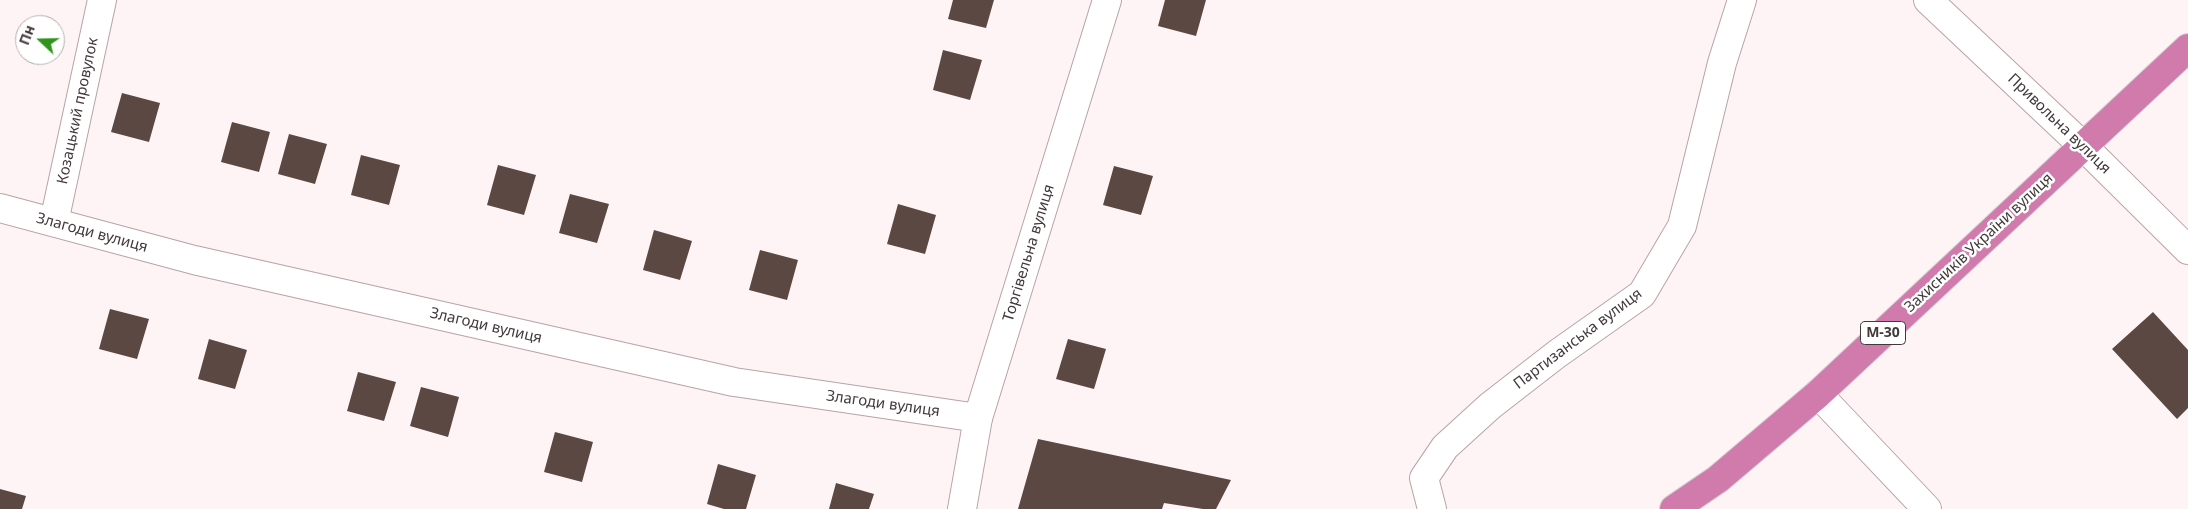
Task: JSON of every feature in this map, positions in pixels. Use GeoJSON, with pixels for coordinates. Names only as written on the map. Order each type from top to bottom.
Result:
{"type":"FeatureCollection","features":[{"type":"Feature","properties":{"kind":"highway","name":"Захисників України вулиця"},"geometry":{"type":"LineString","coordinates":[[1674,509],[1718,479],[1818,394],[2188,48]]}},
{"type":"Feature","properties":{"kind":"street","name":"Козацький провулок"},"geometry":{"type":"LineString","coordinates":[[54,222],[102,0]]}},
{"type":"Feature","properties":{"kind":"street","name":"Торгівельна вулиця"},"geometry":{"type":"LineString","coordinates":[[962,509],[978,418],[1107,0]]}},
{"type":"Feature","properties":{"kind":"street","name":"Партизанська вулиця"},"geometry":{"type":"LineString","coordinates":[[1432,509],[1424,478],[1444,447],[1490,406],[1557,354],[1642,294],[1682,226],[1722,64],[1742,0]]}},
{"type":"Feature","properties":{"kind":"street","name":"Привольна вулиця"},"geometry":{"type":"LineString","coordinates":[[1928,0],[2083,146],[2188,250]]}},
{"type":"Feature","properties":{"kind":"street","name":"Злагоди вулиця"},"geometry":{"type":"LineString","coordinates":[[0,208],[194,260],[734,382],[978,418]]}},
{"type":"Feature","properties":{"kind":"street"},"geometry":{"type":"LineString","coordinates":[[1818,394],[1927,509]]}},
{"type":"Feature","properties":{"kind":"building"},"geometry":{"type":"Polygon","coordinates":[[[953,0],[994,0],[986,28],[948,19],[953,0]]]}},
{"type":"Feature","properties":{"kind":"building"},"geometry":{"type":"Polygon","coordinates":[[[1165,0],[1206,0],[1196,36],[1158,26],[1165,0]]]}},
{"type":"Feature","properties":{"kind":"building"},"geometry":{"type":"Polygon","coordinates":[[[943,50],[982,60],[970,100],[933,90],[943,50]]]}},
{"type":"Feature","properties":{"kind":"building"},"geometry":{"type":"Polygon","coordinates":[[[122,93],[160,103],[149,142],[111,132],[122,93]]]}},
{"type":"Feature","properties":{"kind":"building"},"geometry":{"type":"Polygon","coordinates":[[[232,122],[270,132],[259,172],[221,162],[232,122]]]}},
{"type":"Feature","properties":{"kind":"building"},"geometry":{"type":"Polygon","coordinates":[[[289,134],[327,144],[315,184],[278,174],[289,134]]]}},
{"type":"Feature","properties":{"kind":"building"},"geometry":{"type":"Polygon","coordinates":[[[361,155],[400,165],[389,205],[351,195],[361,155]]]}},
{"type":"Feature","properties":{"kind":"building"},"geometry":{"type":"Polygon","coordinates":[[[498,165],[536,175],[524,215],[487,205],[498,165]]]}},
{"type":"Feature","properties":{"kind":"building"},"geometry":{"type":"Polygon","coordinates":[[[1114,166],[1153,176],[1141,215],[1103,205],[1114,166]]]}},
{"type":"Feature","properties":{"kind":"building"},"geometry":{"type":"Polygon","coordinates":[[[570,194],[609,204],[597,243],[559,233],[570,194]]]}},
{"type":"Feature","properties":{"kind":"building"},"geometry":{"type":"Polygon","coordinates":[[[898,204],[936,215],[925,254],[887,244],[898,204]]]}},
{"type":"Feature","properties":{"kind":"building"},"geometry":{"type":"Polygon","coordinates":[[[654,230],[692,241],[680,280],[643,270],[654,230]]]}},
{"type":"Feature","properties":{"kind":"building"},"geometry":{"type":"Polygon","coordinates":[[[760,250],[798,260],[787,300],[749,290],[760,250]]]}},
{"type":"Feature","properties":{"kind":"building"},"geometry":{"type":"Polygon","coordinates":[[[110,309],[149,319],[137,359],[99,349],[110,309]]]}},
{"type":"Feature","properties":{"kind":"building"},"geometry":{"type":"Polygon","coordinates":[[[2153,312],[2188,350],[2188,408],[2177,419],[2112,349],[2153,312]]]}},
{"type":"Feature","properties":{"kind":"building"},"geometry":{"type":"Polygon","coordinates":[[[209,339],[247,350],[235,389],[198,379],[209,339]]]}},
{"type":"Feature","properties":{"kind":"building"},"geometry":{"type":"Polygon","coordinates":[[[1068,339],[1106,349],[1094,389],[1056,379],[1068,339]]]}},
{"type":"Feature","properties":{"kind":"building"},"geometry":{"type":"Polygon","coordinates":[[[358,372],[396,382],[384,421],[347,411],[358,372]]]}},
{"type":"Feature","properties":{"kind":"building"},"geometry":{"type":"Polygon","coordinates":[[[421,387],[459,397],[448,437],[410,426],[421,387]]]}},
{"type":"Feature","properties":{"kind":"building"},"geometry":{"type":"Polygon","coordinates":[[[555,432],[593,442],[582,482],[544,472],[555,432]]]}},
{"type":"Feature","properties":{"kind":"building"},"geometry":{"type":"Polygon","coordinates":[[[1038,439],[1231,480],[1216,509],[1164,503],[1162,509],[1018,509],[1038,439]]]}},
{"type":"Feature","properties":{"kind":"building"},"geometry":{"type":"Polygon","coordinates":[[[718,464],[756,475],[746,509],[724,509],[707,504],[718,464]]]}},
{"type":"Feature","properties":{"kind":"building"},"geometry":{"type":"Polygon","coordinates":[[[836,483],[874,494],[869,509],[829,509],[836,483]]]}},
{"type":"Feature","properties":{"kind":"building"},"geometry":{"type":"Polygon","coordinates":[[[0,489],[26,496],[22,509],[0,509],[0,489]]]}}]}
